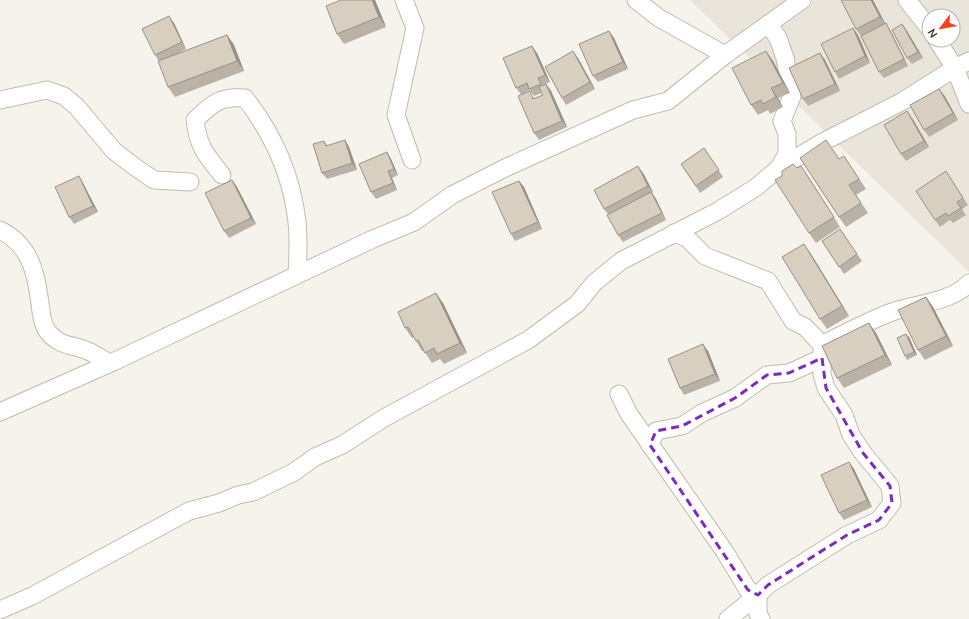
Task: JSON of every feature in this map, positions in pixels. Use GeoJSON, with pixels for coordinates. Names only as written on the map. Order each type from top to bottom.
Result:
{"type":"FeatureCollection","features":[{"type":"Feature","properties":{"kind":"street"},"geometry":{"type":"LineString","coordinates":[[404,0],[415,28],[396,115],[412,160]]}},
{"type":"Feature","properties":{"kind":"street"},"geometry":{"type":"LineString","coordinates":[[636,0],[659,18],[725,54]]}},
{"type":"Feature","properties":{"kind":"street"},"geometry":{"type":"LineString","coordinates":[[0,412],[109,363],[373,239],[414,222],[452,195],[512,165],[633,110],[668,101],[725,54],[802,0]]}},
{"type":"Feature","properties":{"kind":"street"},"geometry":{"type":"LineString","coordinates":[[907,0],[921,18]]}},
{"type":"Feature","properties":{"kind":"street"},"geometry":{"type":"LineString","coordinates":[[768,24],[778,38],[785,58],[792,96],[782,121],[787,134],[787,154],[779,168]]}},
{"type":"Feature","properties":{"kind":"street"},"geometry":{"type":"LineString","coordinates":[[945,48],[962,64],[969,104]]}},
{"type":"Feature","properties":{"kind":"street"},"geometry":{"type":"LineString","coordinates":[[0,610],[32,596],[189,511],[219,503],[238,495],[253,492],[294,472],[315,457],[342,446],[384,418],[528,340],[577,304],[594,283],[621,261],[718,211],[755,188],[779,168],[821,143],[903,101],[962,64]]}},
{"type":"Feature","properties":{"kind":"street"},"geometry":{"type":"LineString","coordinates":[[0,100],[47,90],[64,96],[77,107],[114,150],[135,168],[154,180],[190,182]]}},
{"type":"Feature","properties":{"kind":"street"},"geometry":{"type":"LineString","coordinates":[[222,175],[205,154],[197,138],[195,120],[213,102],[231,97],[245,98],[268,133],[283,164],[297,222],[297,275]]}},
{"type":"Feature","properties":{"kind":"street"},"geometry":{"type":"LineString","coordinates":[[0,230],[12,236],[21,246],[34,270],[41,314],[46,331],[58,343],[88,351],[109,363]]}},
{"type":"Feature","properties":{"kind":"street"},"geometry":{"type":"LineString","coordinates":[[674,233],[687,238],[705,256],[768,281],[794,321],[805,327],[822,352],[822,374],[826,388],[844,415],[851,435],[863,453],[890,486],[892,503],[879,520],[847,534],[768,585],[728,619]]}},
{"type":"Feature","properties":{"kind":"street"},"geometry":{"type":"LineString","coordinates":[[650,444],[656,431],[682,426],[702,413],[734,398],[767,375],[789,373],[822,352],[848,331],[893,312],[950,296],[965,288],[969,283]]}},
{"type":"Feature","properties":{"kind":"street"},"geometry":{"type":"LineString","coordinates":[[619,394],[629,414],[725,552],[748,590],[758,595]]}},
{"type":"Feature","properties":{"kind":"street"},"geometry":{"type":"LineString","coordinates":[[758,595],[758,614],[761,619]]}},
{"type":"Feature","properties":{"kind":"highlighted area"},"geometry":{"type":"Polygon","coordinates":[[[822,358],[826,388],[863,453],[890,486],[892,503],[879,520],[847,535],[768,585],[758,595],[748,590],[650,445],[656,431],[682,426],[735,398],[767,375],[789,373],[822,358]]]}},
{"type":"Feature","properties":{"kind":"shaded area"},"geometry":{"type":"Polygon","coordinates":[[[690,0],[969,0],[969,272],[690,0]]]}},
{"type":"Feature","properties":{"kind":"building"},"geometry":{"type":"Polygon","coordinates":[[[341,0],[372,0],[379,17],[337,34],[326,6],[341,0]]]}},
{"type":"Feature","properties":{"kind":"building"},"geometry":{"type":"Polygon","coordinates":[[[841,0],[871,0],[880,17],[856,29],[841,0]]]}},
{"type":"Feature","properties":{"kind":"building"},"geometry":{"type":"Polygon","coordinates":[[[169,16],[182,42],[155,55],[142,29],[169,16]]]}},
{"type":"Feature","properties":{"kind":"building"},"geometry":{"type":"Polygon","coordinates":[[[886,23],[904,59],[879,72],[861,36],[886,23]]]}},
{"type":"Feature","properties":{"kind":"building"},"geometry":{"type":"Polygon","coordinates":[[[902,24],[918,52],[907,58],[892,30],[902,24]]]}},
{"type":"Feature","properties":{"kind":"building"},"geometry":{"type":"Polygon","coordinates":[[[853,28],[865,56],[835,72],[821,44],[853,28]]]}},
{"type":"Feature","properties":{"kind":"building"},"geometry":{"type":"Polygon","coordinates":[[[609,31],[623,62],[593,76],[579,44],[609,31]]]}},
{"type":"Feature","properties":{"kind":"building"},"geometry":{"type":"Polygon","coordinates":[[[227,35],[237,61],[168,87],[158,61],[227,35]]]}},
{"type":"Feature","properties":{"kind":"building"},"geometry":{"type":"Polygon","coordinates":[[[532,46],[545,75],[538,78],[541,84],[529,89],[527,83],[516,88],[503,58],[532,46]]]}},
{"type":"Feature","properties":{"kind":"building"},"geometry":{"type":"Polygon","coordinates":[[[573,51],[590,82],[562,98],[545,67],[573,51]]]}},
{"type":"Feature","properties":{"kind":"building"},"geometry":{"type":"Polygon","coordinates":[[[766,51],[783,83],[771,88],[776,97],[763,104],[761,100],[751,105],[732,68],[766,51]]]}},
{"type":"Feature","properties":{"kind":"building"},"geometry":{"type":"Polygon","coordinates":[[[820,53],[835,84],[803,99],[789,68],[820,53]]]}},
{"type":"Feature","properties":{"kind":"building"},"geometry":{"type":"Polygon","coordinates":[[[546,84],[562,121],[534,133],[518,96],[530,91],[533,99],[543,95],[539,87],[546,84]]]}},
{"type":"Feature","properties":{"kind":"building"},"geometry":{"type":"Polygon","coordinates":[[[939,89],[953,113],[924,130],[910,105],[939,89]]]}},
{"type":"Feature","properties":{"kind":"building"},"geometry":{"type":"Polygon","coordinates":[[[907,111],[924,141],[901,154],[884,125],[907,111]]]}},
{"type":"Feature","properties":{"kind":"building"},"geometry":{"type":"Polygon","coordinates":[[[345,140],[352,163],[322,173],[313,144],[324,141],[326,146],[345,140]]]}},
{"type":"Feature","properties":{"kind":"building"},"geometry":{"type":"Polygon","coordinates":[[[826,140],[839,159],[844,156],[859,179],[849,185],[861,203],[839,217],[800,158],[826,140]]]}},
{"type":"Feature","properties":{"kind":"building"},"geometry":{"type":"Polygon","coordinates":[[[704,148],[719,170],[696,186],[681,164],[704,148]]]}},
{"type":"Feature","properties":{"kind":"building"},"geometry":{"type":"Polygon","coordinates":[[[387,152],[394,169],[388,171],[393,183],[371,192],[359,164],[387,152]]]}},
{"type":"Feature","properties":{"kind":"building"},"geometry":{"type":"Polygon","coordinates":[[[793,164],[797,168],[801,166],[834,217],[809,233],[775,180],[782,176],[782,171],[793,164]]]}},
{"type":"Feature","properties":{"kind":"building"},"geometry":{"type":"Polygon","coordinates":[[[638,166],[648,186],[604,209],[594,190],[638,166]]]}},
{"type":"Feature","properties":{"kind":"building"},"geometry":{"type":"Polygon","coordinates":[[[946,171],[963,198],[957,202],[961,208],[948,216],[946,213],[935,220],[916,191],[946,171]]]}},
{"type":"Feature","properties":{"kind":"building"},"geometry":{"type":"Polygon","coordinates":[[[79,176],[93,206],[69,217],[55,187],[79,176]]]}},
{"type":"Feature","properties":{"kind":"building"},"geometry":{"type":"Polygon","coordinates":[[[232,180],[251,218],[224,231],[205,193],[232,180]]]}},
{"type":"Feature","properties":{"kind":"building"},"geometry":{"type":"Polygon","coordinates":[[[519,181],[538,222],[511,234],[492,192],[519,181]]]}},
{"type":"Feature","properties":{"kind":"building"},"geometry":{"type":"Polygon","coordinates":[[[651,192],[662,213],[618,235],[607,215],[651,192]]]}},
{"type":"Feature","properties":{"kind":"building"},"geometry":{"type":"Polygon","coordinates":[[[840,229],[857,254],[839,267],[822,241],[840,229]]]}},
{"type":"Feature","properties":{"kind":"building"},"geometry":{"type":"Polygon","coordinates":[[[804,244],[842,306],[820,319],[782,257],[804,244]]]}},
{"type":"Feature","properties":{"kind":"building"},"geometry":{"type":"Polygon","coordinates":[[[436,293],[460,343],[437,354],[434,348],[425,353],[418,340],[416,341],[408,327],[405,328],[398,312],[436,293]]]}},
{"type":"Feature","properties":{"kind":"building"},"geometry":{"type":"Polygon","coordinates":[[[926,297],[946,336],[918,350],[898,310],[926,297]]]}},
{"type":"Feature","properties":{"kind":"building"},"geometry":{"type":"Polygon","coordinates":[[[869,323],[885,355],[837,378],[822,346],[869,323]]]}},
{"type":"Feature","properties":{"kind":"building"},"geometry":{"type":"Polygon","coordinates":[[[906,334],[914,352],[905,356],[897,338],[906,334]]]}},
{"type":"Feature","properties":{"kind":"building"},"geometry":{"type":"Polygon","coordinates":[[[703,344],[715,374],[680,388],[668,359],[703,344]]]}},
{"type":"Feature","properties":{"kind":"building"},"geometry":{"type":"Polygon","coordinates":[[[849,462],[867,500],[839,513],[821,475],[849,462]]]}}]}
